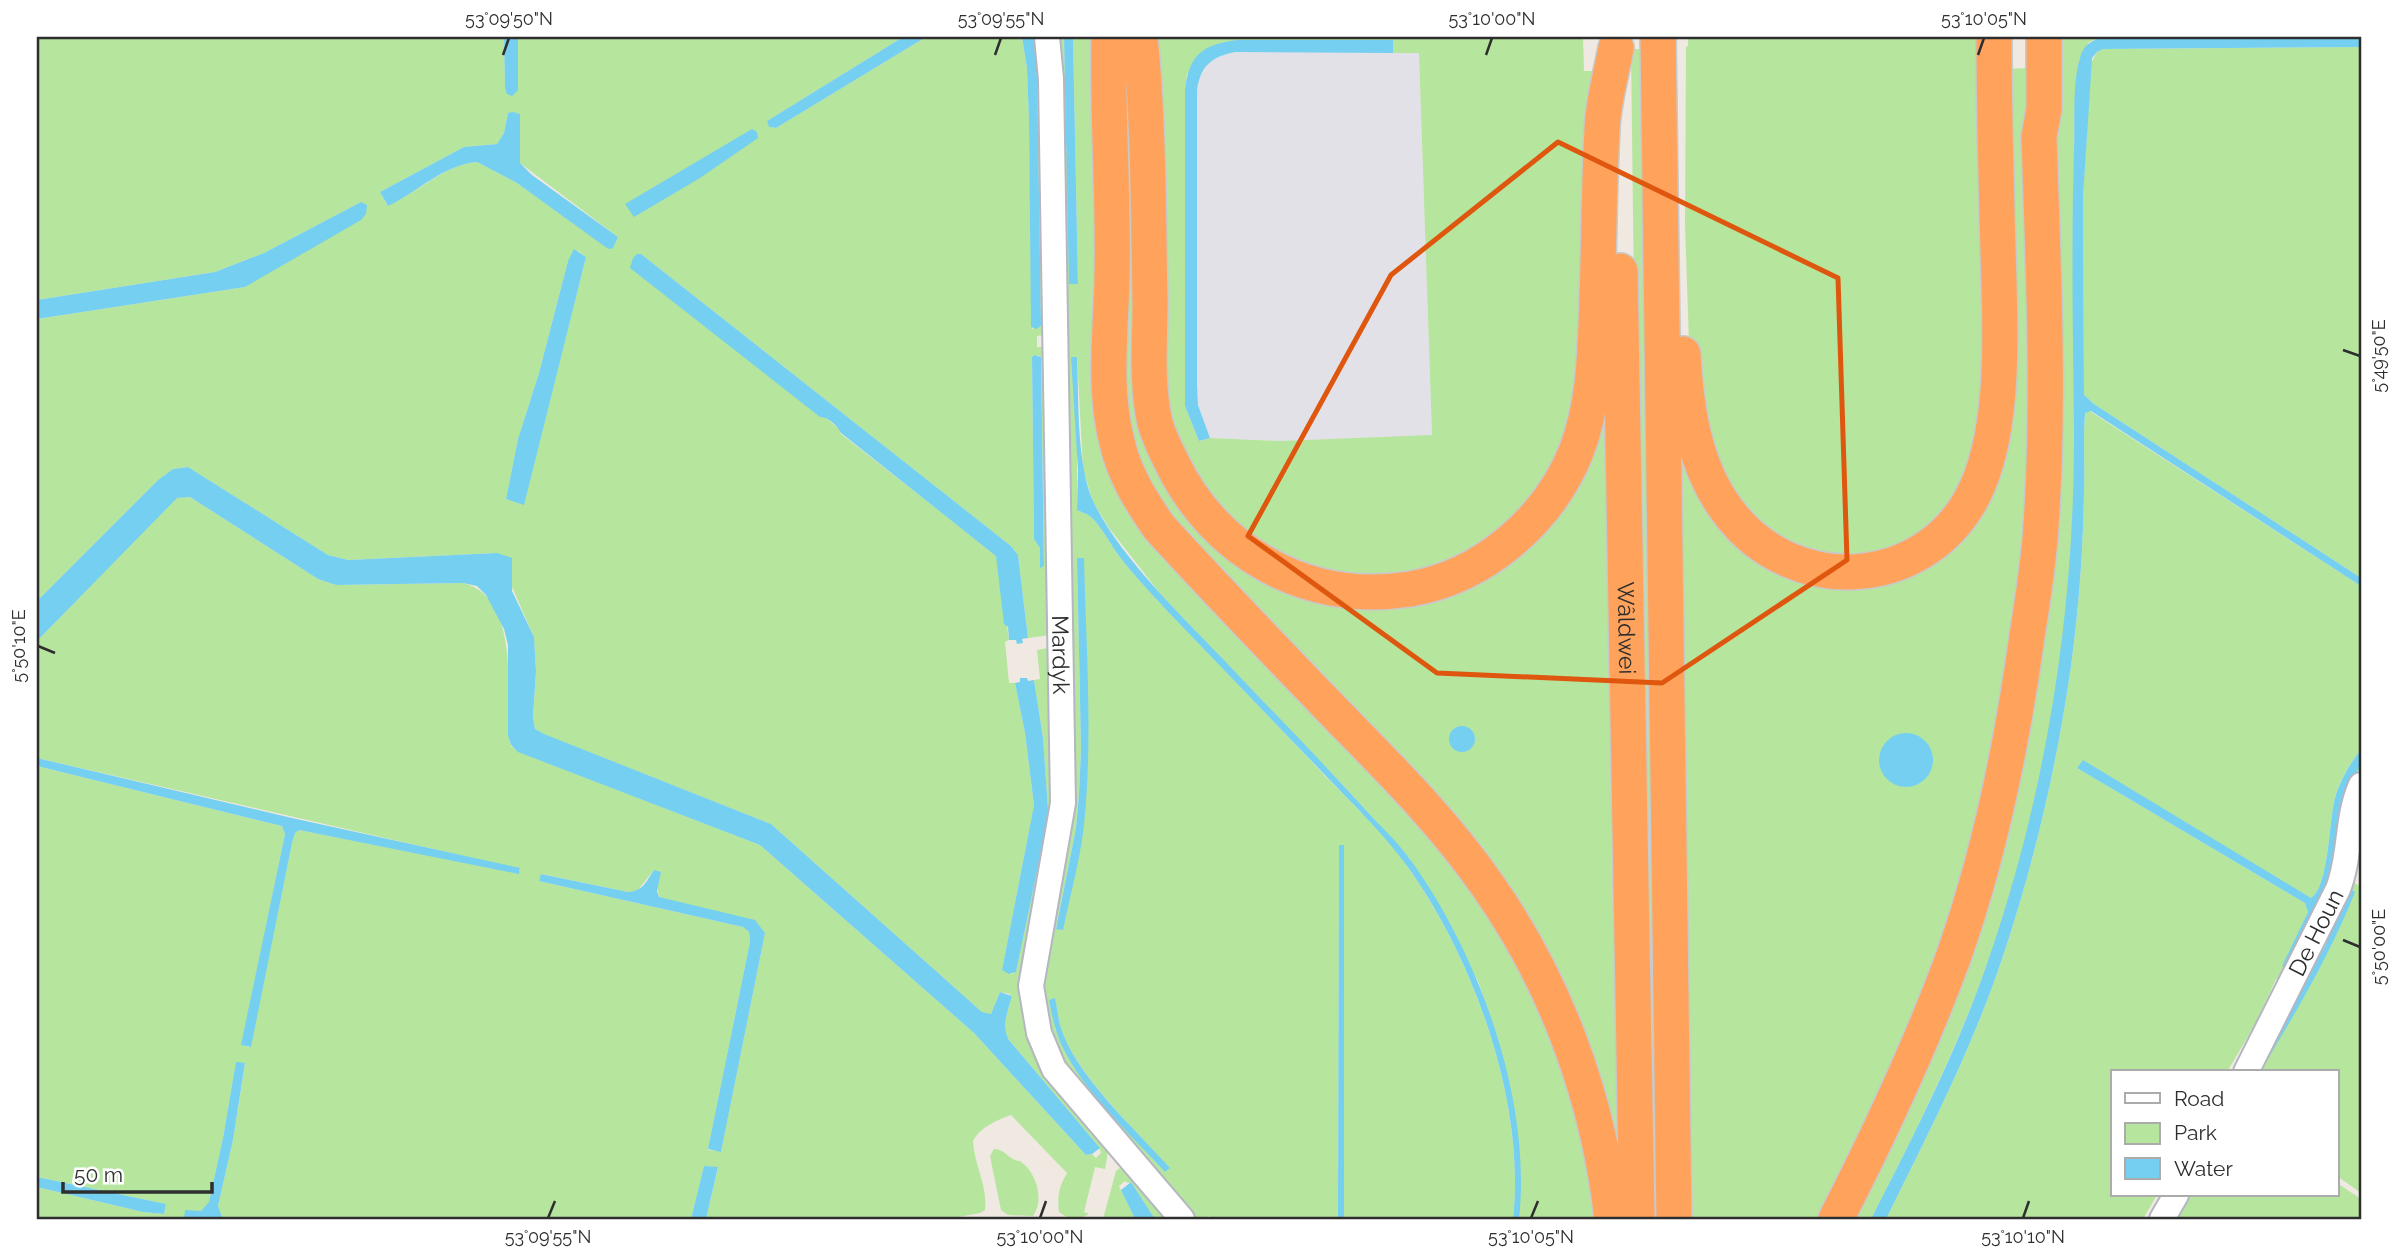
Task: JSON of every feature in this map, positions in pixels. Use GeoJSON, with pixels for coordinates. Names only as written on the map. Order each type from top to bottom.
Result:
{"type":"FeatureCollection","features":[{"type":"Feature","properties":{"kind":"highway"},"geometry":{"type":"LineString","coordinates":[[1108,37],[1112,276],[1109,346],[1116,441],[1125,468],[1139,498],[1159,527],[1378,757],[1453,839],[1489,887],[1546,983],[1570,1042],[1588,1095],[1601,1148],[1612,1219]]}},
{"type":"Feature","properties":{"kind":"highway"},"geometry":{"type":"LineString","coordinates":[[1140,37],[1146,90],[1149,387],[1161,440],[1182,484],[1199,509],[1224,535],[1255,558],[1286,575],[1356,592],[1387,592],[1450,578],[1500,550],[1545,506],[1575,454],[1588,412],[1594,364],[1602,123],[1616,43]]}},
{"type":"Feature","properties":{"kind":"highway"},"geometry":{"type":"LineString","coordinates":[[1146,90],[1151,37]]}},
{"type":"Feature","properties":{"kind":"highway"},"geometry":{"type":"LineString","coordinates":[[1660,214],[1678,276],[1684,373],[1699,458],[1725,508],[1768,550],[1801,566],[1849,573],[1883,569],[1904,561],[1944,535],[1967,506],[1984,471],[1994,429],[2001,333],[1994,37]]}},
{"type":"Feature","properties":{"kind":"highway"},"geometry":{"type":"LineString","coordinates":[[1836,1219],[1897,1095],[1952,958],[1989,838],[2012,737],[2033,595],[2042,499],[2045,382],[2039,137],[2033,108],[2032,37]]}},
{"type":"Feature","properties":{"kind":"highway"},"geometry":{"type":"LineString","coordinates":[[2039,137],[2044,108],[2044,37]]}},
{"type":"Feature","properties":{"kind":"highway","name":"Wâldwei"},"geometry":{"type":"LineString","coordinates":[[1658,42],[1674,1219]]}},
{"type":"Feature","properties":{"kind":"highway","name":"Wâldwei"},"geometry":{"type":"LineString","coordinates":[[1616,43],[1637,1219]]}},
{"type":"Feature","properties":{"kind":"street","name":"Mardyk"},"geometry":{"type":"LineString","coordinates":[[1047,37],[1051,79],[1063,803],[1031,986],[1039,1033],[1055,1069],[1182,1219]]}},
{"type":"Feature","properties":{"kind":"street","name":"De Houn"},"geometry":{"type":"LineString","coordinates":[[2247,1070],[2346,870],[2351,818],[2361,785]]}},
{"type":"Feature","properties":{"kind":"street"},"geometry":{"type":"LineString","coordinates":[[2162,1219],[2175,1196]]}},
{"type":"Feature","properties":{"kind":"highlighted area"},"geometry":{"type":"Polygon","coordinates":[[[1558,142],[1838,278],[1847,560],[1662,683],[1437,673],[1248,536],[1391,275],[1558,142]]]}},
{"type":"Feature","properties":{"kind":"shaded area"},"geometry":{"type":"Polygon","coordinates":[[[1236,52],[1419,52],[1432,436],[1280,441],[1210,438],[1198,405],[1197,384],[1197,91],[1199,79],[1211,59],[1236,52]]]}},
{"type":"Feature","properties":{"kind":"green space"},"geometry":{"type":"Polygon","coordinates":[[[37,37],[504,37],[505,88],[518,90],[518,37],[903,37],[767,121],[772,128],[776,128],[926,37],[1022,37],[1027,68],[1029,121],[1032,329],[1041,326],[1037,66],[1034,37],[1043,37],[1043,335],[1037,336],[1037,347],[1049,347],[1050,635],[1028,638],[1018,555],[1011,546],[641,254],[637,254],[839,429],[841,434],[997,556],[1009,640],[1005,642],[1009,683],[1015,683],[1025,733],[1034,805],[1002,970],[1012,974],[1016,971],[1048,809],[1043,738],[1034,680],[1040,679],[1037,650],[1048,648],[1057,654],[1059,760],[1022,995],[1108,1151],[1105,1169],[1095,1167],[1084,1212],[1089,1214],[1074,1218],[1059,1212],[1059,1192],[1067,1173],[1011,1115],[984,1128],[973,1141],[985,1192],[985,1210],[948,1219],[706,1219],[718,1168],[704,1166],[691,1219],[233,1219],[222,1217],[218,1206],[233,1140],[245,1064],[236,1063],[209,1203],[201,1211],[184,1218],[186,1219],[37,1219],[37,1187],[143,1212],[164,1214],[166,1204],[37,1177],[37,766],[282,826],[285,834],[242,1045],[250,1047],[292,843],[299,830],[519,873],[520,869],[37,758],[37,641],[176,498],[190,497],[318,579],[336,585],[463,583],[481,592],[494,606],[502,626],[509,672],[508,736],[511,746],[519,752],[760,845],[974,1033],[1086,1155],[1092,1154],[1096,1158],[1101,1153],[1099,1147],[1009,1040],[1005,1024],[1012,996],[1010,994],[1000,992],[991,1014],[982,1012],[771,824],[535,729],[534,637],[497,553],[348,560],[328,555],[188,467],[173,469],[158,480],[37,601],[37,319],[245,287],[361,202],[264,253],[215,272],[37,300],[37,37]],[[508,113],[504,133],[497,144],[464,147],[380,192],[387,205],[453,168],[477,162],[517,183],[597,240],[618,237],[520,163],[520,114],[508,113]],[[578,251],[568,261],[539,373],[518,439],[506,499],[523,504],[586,257],[578,251]],[[1032,357],[1034,539],[1040,548],[1040,567],[1044,566],[1041,357],[1032,357]],[[654,870],[637,891],[628,892],[542,874],[539,881],[743,927],[749,932],[750,942],[708,1150],[721,1151],[765,933],[659,897],[654,870]]]}},
{"type":"Feature","properties":{"kind":"green space"},"geometry":{"type":"Polygon","coordinates":[[[1052,37],[1064,37],[1070,284],[1078,283],[1073,37],[1097,37],[1121,470],[1447,843],[1539,986],[1605,1219],[1519,1219],[1518,1146],[1510,1088],[1498,1039],[1478,981],[1410,859],[1162,596],[1109,528],[1093,502],[1083,469],[1077,357],[1077,510],[1095,521],[1119,556],[1148,590],[1389,843],[1431,903],[1454,944],[1490,1034],[1503,1081],[1515,1174],[1513,1219],[1344,1219],[1344,845],[1339,845],[1338,1219],[1211,1219],[1209,1216],[1204,1219],[1187,1219],[1078,1092],[1039,1011],[1064,831],[1052,37]],[[1077,558],[1081,749],[1076,828],[1056,928],[1062,930],[1083,829],[1086,794],[1077,558]],[[1055,999],[1055,1028],[1064,1049],[1101,1101],[1165,1172],[1169,1168],[1108,1101],[1079,1063],[1060,1026],[1055,999]]]}},
{"type":"Feature","properties":{"kind":"green space"},"geometry":{"type":"Polygon","coordinates":[[[1133,37],[1141,368],[1217,537],[1377,600],[1530,534],[1605,363],[1612,883],[1622,1143],[1607,1144],[1558,997],[1313,680],[1143,482],[1126,411],[1118,50],[1133,37]]]}},
{"type":"Feature","properties":{"kind":"green space"},"geometry":{"type":"Polygon","coordinates":[[[1157,37],[1583,37],[1584,71],[1592,71],[1595,170],[1576,431],[1515,527],[1415,579],[1321,577],[1228,526],[1167,432],[1157,37]],[[1237,40],[1187,74],[1185,406],[1199,441],[1210,438],[1280,441],[1432,435],[1419,53],[1393,53],[1393,40],[1237,40]]]}},
{"type":"Feature","properties":{"kind":"green space"},"geometry":{"type":"Polygon","coordinates":[[[1688,37],[1982,37],[1990,331],[1969,486],[1908,549],[1808,561],[1727,499],[1690,371],[1685,224],[1688,37]]]}},
{"type":"Feature","properties":{"kind":"green space"},"geometry":{"type":"Polygon","coordinates":[[[2051,37],[2174,37],[2100,38],[2089,42],[2080,58],[2075,96],[2073,201],[2074,490],[2066,609],[2050,726],[2024,843],[2008,900],[1964,1023],[1920,1122],[1871,1219],[1852,1219],[2015,801],[2051,37]]]}},
{"type":"Feature","properties":{"kind":"green space"},"geometry":{"type":"Polygon","coordinates":[[[2361,47],[2361,578],[2084,395],[2083,198],[2090,65],[2097,52],[2103,49],[2361,47]]]}},
{"type":"Feature","properties":{"kind":"green space"},"geometry":{"type":"Polygon","coordinates":[[[1631,49],[1648,49],[1663,1219],[1650,1219],[1640,791],[1631,49]]]}},
{"type":"Feature","properties":{"kind":"green space"},"geometry":{"type":"Polygon","coordinates":[[[2027,68],[2030,519],[1969,886],[1825,1219],[1689,1219],[1680,511],[1682,416],[1698,474],[1828,579],[1979,511],[2006,69],[2027,68]],[[1884,744],[1879,762],[1904,787],[1922,782],[1884,744]]]}},
{"type":"Feature","properties":{"kind":"green space"},"geometry":{"type":"Polygon","coordinates":[[[2088,410],[2361,586],[2361,749],[2337,791],[2322,881],[2311,898],[2083,761],[2077,768],[2305,903],[2308,912],[2283,966],[2288,968],[2315,920],[2331,882],[2344,801],[2361,764],[2361,776],[2350,801],[2340,869],[2334,888],[2286,988],[2242,1070],[2236,1070],[2263,1023],[2282,981],[2276,979],[2257,1021],[2228,1070],[2111,1070],[2111,1196],[2156,1196],[2143,1219],[1886,1219],[1949,1091],[1977,1026],[2014,923],[2034,851],[2059,740],[2074,645],[2083,536],[2085,413],[2088,410]]]}},
{"type":"Feature","properties":{"kind":"green space"},"geometry":{"type":"Polygon","coordinates":[[[2353,882],[2361,887],[2361,1193],[2338,1177],[2338,1070],[2261,1070],[2328,951],[2337,922],[2275,1039],[2353,882]]]}},
{"type":"Feature","properties":{"kind":"green space"},"geometry":{"type":"Polygon","coordinates":[[[994,1149],[1020,1161],[1030,1172],[1038,1194],[1037,1209],[1033,1216],[1008,1215],[1001,1210],[990,1156],[994,1149]]]}},
{"type":"Feature","properties":{"kind":"green space"},"geometry":{"type":"Polygon","coordinates":[[[1124,1165],[1167,1219],[1155,1219],[1131,1182],[1125,1181],[1119,1186],[1135,1219],[1103,1219],[1116,1171],[1124,1165]]]}},
{"type":"Feature","properties":{"kind":"green space"},"geometry":{"type":"Polygon","coordinates":[[[2338,1184],[2361,1199],[2361,1219],[2167,1219],[2180,1196],[2338,1196],[2338,1184]]]}},
{"type":"Feature","properties":{"kind":"water"},"geometry":{"type":"Polygon","coordinates":[[[504,37],[518,37],[518,90],[512,96],[507,94],[505,88],[504,37]]]}},
{"type":"Feature","properties":{"kind":"water"},"geometry":{"type":"Polygon","coordinates":[[[903,37],[926,37],[776,128],[769,127],[767,121],[903,37]]]}},
{"type":"Feature","properties":{"kind":"water"},"geometry":{"type":"Polygon","coordinates":[[[1022,37],[1034,37],[1037,66],[1041,326],[1036,329],[1031,327],[1029,121],[1027,68],[1022,37]]]}},
{"type":"Feature","properties":{"kind":"water"},"geometry":{"type":"Polygon","coordinates":[[[1064,37],[1073,37],[1078,284],[1069,284],[1064,37]]]}},
{"type":"Feature","properties":{"kind":"water"},"geometry":{"type":"Polygon","coordinates":[[[2361,37],[2361,47],[2103,49],[2092,58],[2083,198],[2084,395],[2361,578],[2361,586],[2091,411],[2085,413],[2083,536],[2074,644],[2059,740],[2034,851],[2002,959],[1963,1058],[1886,1219],[1871,1219],[1965,1023],[1990,955],[2028,826],[2054,695],[2063,629],[2073,495],[2074,103],[2081,54],[2087,45],[2100,38],[2361,37]]]}},
{"type":"Feature","properties":{"kind":"water"},"geometry":{"type":"Polygon","coordinates":[[[1237,40],[1393,40],[1393,53],[1236,52],[1220,56],[1204,69],[1201,75],[1197,91],[1197,384],[1198,405],[1210,438],[1199,441],[1185,406],[1185,89],[1190,67],[1200,53],[1215,45],[1237,40]]]}},
{"type":"Feature","properties":{"kind":"water"},"geometry":{"type":"Polygon","coordinates":[[[508,113],[520,114],[520,163],[532,175],[618,237],[613,248],[604,246],[517,183],[477,162],[442,173],[388,206],[380,192],[464,147],[497,144],[504,133],[508,113]]]}},
{"type":"Feature","properties":{"kind":"water"},"geometry":{"type":"Polygon","coordinates":[[[752,129],[757,132],[758,138],[700,178],[634,217],[625,204],[752,129]]]}},
{"type":"Feature","properties":{"kind":"water"},"geometry":{"type":"Polygon","coordinates":[[[361,202],[367,205],[366,214],[361,220],[245,287],[37,319],[37,300],[215,272],[264,253],[361,202]]]}},
{"type":"Feature","properties":{"kind":"water"},"geometry":{"type":"Polygon","coordinates":[[[574,249],[586,257],[524,505],[506,499],[518,439],[539,373],[568,261],[574,249]]]}},
{"type":"Feature","properties":{"kind":"water"},"geometry":{"type":"Polygon","coordinates":[[[637,254],[641,254],[1011,546],[1018,555],[1028,638],[1017,644],[1016,640],[1009,640],[1008,627],[1004,624],[996,556],[841,433],[832,422],[820,417],[630,268],[637,254]]]}},
{"type":"Feature","properties":{"kind":"water"},"geometry":{"type":"Polygon","coordinates":[[[1032,357],[1041,357],[1044,566],[1040,568],[1040,548],[1034,539],[1032,357]]]}},
{"type":"Feature","properties":{"kind":"water"},"geometry":{"type":"Polygon","coordinates":[[[1071,357],[1077,357],[1084,470],[1088,488],[1105,524],[1152,584],[1401,848],[1437,900],[1459,941],[1496,1032],[1509,1079],[1521,1174],[1519,1219],[1513,1219],[1515,1174],[1503,1081],[1490,1034],[1454,944],[1431,903],[1388,842],[1146,588],[1119,556],[1095,521],[1077,510],[1078,470],[1071,357]]]}},
{"type":"Feature","properties":{"kind":"water"},"geometry":{"type":"Polygon","coordinates":[[[188,467],[328,555],[348,560],[497,553],[512,558],[512,591],[534,637],[535,729],[771,824],[982,1012],[991,1014],[1000,992],[1012,996],[1005,1024],[1009,1040],[1100,1148],[1086,1155],[974,1033],[760,845],[518,752],[511,745],[508,736],[508,645],[504,629],[486,595],[477,586],[463,583],[336,585],[318,579],[190,497],[177,498],[37,641],[37,601],[158,480],[173,469],[188,467]]]}},
{"type":"Feature","properties":{"kind":"water"},"geometry":{"type":"Polygon","coordinates":[[[1077,558],[1084,558],[1088,692],[1087,792],[1082,838],[1063,930],[1056,929],[1076,828],[1081,749],[1077,558]]]}},
{"type":"Feature","properties":{"kind":"water"},"geometry":{"type":"Polygon","coordinates":[[[1020,678],[1034,680],[1043,738],[1048,809],[1016,972],[1009,974],[1002,970],[1034,805],[1025,733],[1015,683],[1020,682],[1020,678]]]}},
{"type":"Feature","properties":{"kind":"water"},"geometry":{"type":"Polygon","coordinates":[[[1462,726],[1471,730],[1475,739],[1471,748],[1462,752],[1453,748],[1449,739],[1453,730],[1462,726]]]}},
{"type":"Feature","properties":{"kind":"water"},"geometry":{"type":"Polygon","coordinates":[[[1906,733],[1925,741],[1933,760],[1925,779],[1906,787],[1887,779],[1879,760],[1887,741],[1906,733]]]}},
{"type":"Feature","properties":{"kind":"water"},"geometry":{"type":"Polygon","coordinates":[[[2361,749],[2361,764],[2349,786],[2334,868],[2288,968],[2282,966],[2308,912],[2305,903],[2077,768],[2083,760],[2311,898],[2322,881],[2337,791],[2361,749]]]}},
{"type":"Feature","properties":{"kind":"water"},"geometry":{"type":"Polygon","coordinates":[[[37,758],[520,868],[519,874],[299,830],[292,843],[251,1047],[241,1045],[285,834],[282,826],[37,766],[37,758]]]}},
{"type":"Feature","properties":{"kind":"water"},"geometry":{"type":"Polygon","coordinates":[[[1339,845],[1344,845],[1344,1219],[1338,1219],[1339,845]]]}},
{"type":"Feature","properties":{"kind":"water"},"geometry":{"type":"Polygon","coordinates":[[[654,870],[661,872],[657,891],[659,897],[755,920],[765,933],[721,1152],[708,1149],[750,942],[749,932],[743,927],[539,881],[541,874],[628,892],[641,888],[654,870]]]}},
{"type":"Feature","properties":{"kind":"water"},"geometry":{"type":"Polygon","coordinates":[[[2350,889],[2355,892],[2323,961],[2261,1070],[2256,1070],[2325,946],[2350,889]]]}},
{"type":"Feature","properties":{"kind":"water"},"geometry":{"type":"Polygon","coordinates":[[[1055,998],[1060,1025],[1078,1063],[1107,1101],[1170,1168],[1165,1172],[1109,1112],[1071,1063],[1054,1023],[1049,1000],[1055,998]]]}},
{"type":"Feature","properties":{"kind":"water"},"geometry":{"type":"Polygon","coordinates":[[[236,1062],[245,1063],[233,1140],[218,1206],[222,1217],[233,1219],[184,1219],[185,1210],[201,1211],[209,1202],[236,1062]]]}},
{"type":"Feature","properties":{"kind":"water"},"geometry":{"type":"Polygon","coordinates":[[[704,1166],[718,1167],[706,1219],[691,1219],[704,1166]]]}},
{"type":"Feature","properties":{"kind":"water"},"geometry":{"type":"Polygon","coordinates":[[[37,1177],[166,1204],[164,1214],[143,1212],[37,1187],[37,1177]]]}},
{"type":"Feature","properties":{"kind":"water"},"geometry":{"type":"Polygon","coordinates":[[[1131,1182],[1155,1219],[1135,1219],[1121,1190],[1131,1182]]]}}]}
